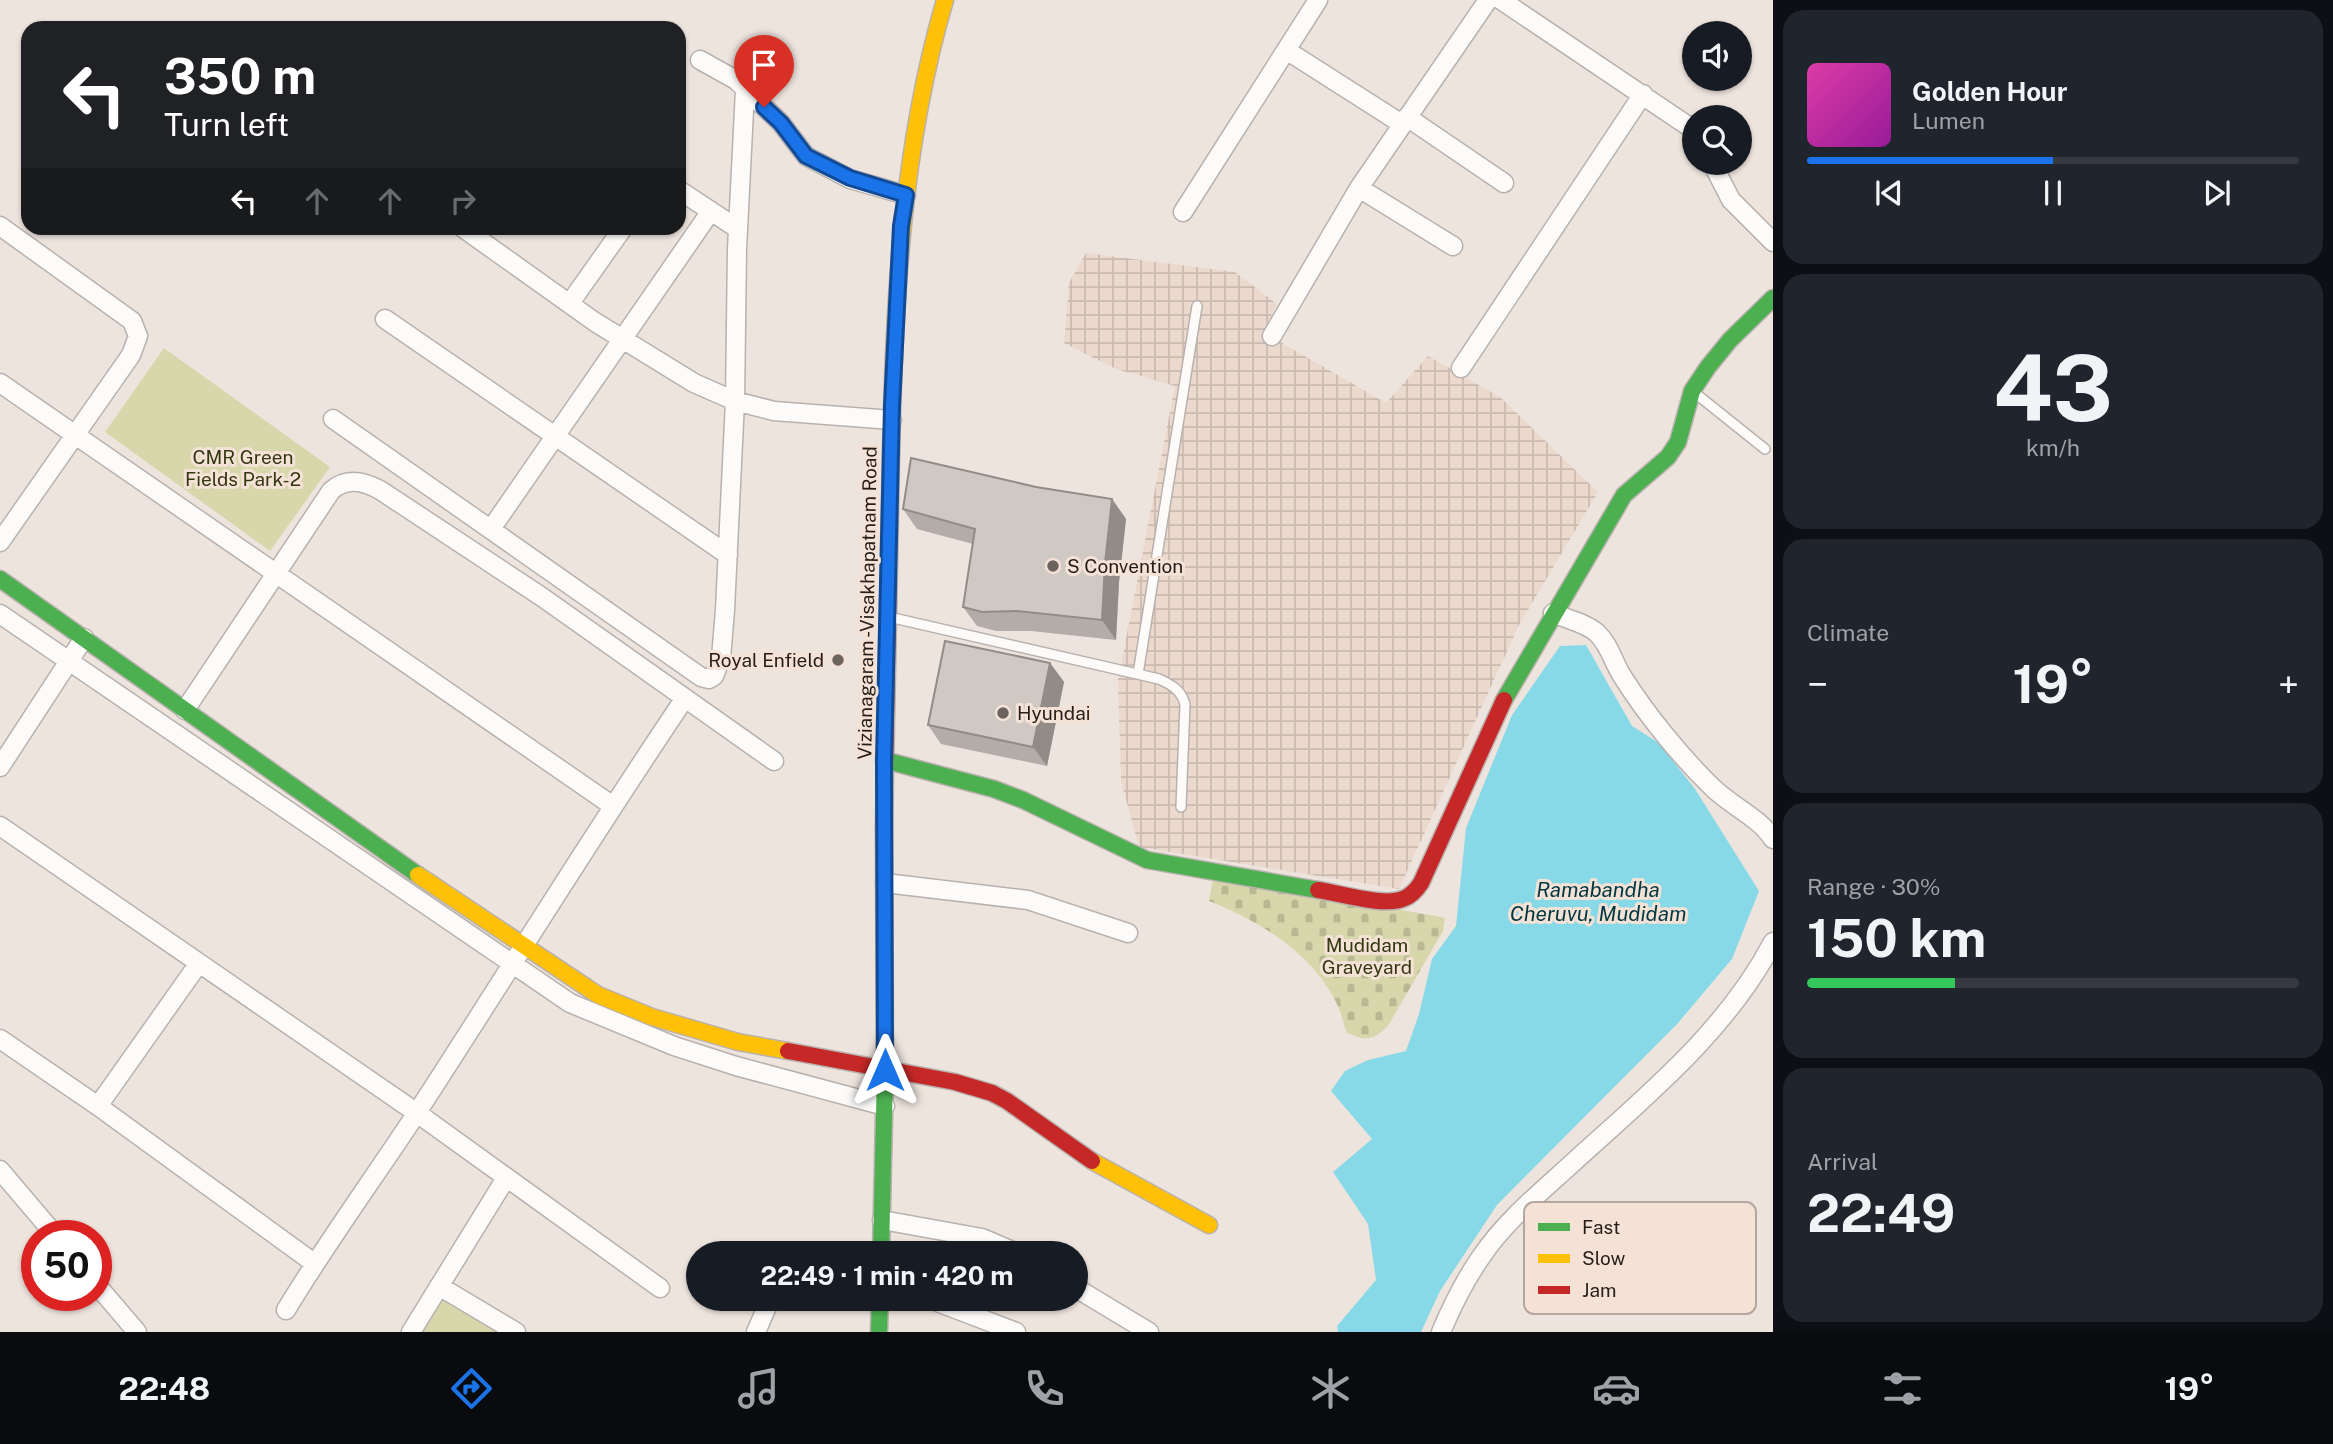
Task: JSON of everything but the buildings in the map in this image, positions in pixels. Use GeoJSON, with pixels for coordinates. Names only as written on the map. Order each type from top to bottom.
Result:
{"type":"FeatureCollection","features":[{"type":"Feature","properties":{"kind":"street","name":"Vizianagaram -Visakhapatnam Road"},"geometry":{"type":"LineString","coordinates":[[881,1241],[885,1106],[884,760],[892,420],[901,226],[931,47],[945,0]]}},
{"type":"Feature","properties":{"kind":"street"},"geometry":{"type":"LineString","coordinates":[[1183,212],[1318,0]]}},
{"type":"Feature","properties":{"kind":"street"},"geometry":{"type":"LineString","coordinates":[[1272,336],[1359,188],[1488,0]]}},
{"type":"Feature","properties":{"kind":"street"},"geometry":{"type":"LineString","coordinates":[[1501,0],[1682,122]]}},
{"type":"Feature","properties":{"kind":"street"},"geometry":{"type":"LineString","coordinates":[[1286,50],[1504,183]]}},
{"type":"Feature","properties":{"kind":"street"},"geometry":{"type":"LineString","coordinates":[[701,61],[720,69],[746,90],[781,123],[806,156],[850,178],[906,195]]}},
{"type":"Feature","properties":{"kind":"street"},"geometry":{"type":"LineString","coordinates":[[333,419],[709,680],[718,671],[721,658],[728,555],[738,229],[746,90]]}},
{"type":"Feature","properties":{"kind":"street"},"geometry":{"type":"LineString","coordinates":[[1461,368],[1643,94]]}},
{"type":"Feature","properties":{"kind":"street"},"geometry":{"type":"LineString","coordinates":[[1718,175],[1731,200],[1773,242]]}},
{"type":"Feature","properties":{"kind":"street"},"geometry":{"type":"LineString","coordinates":[[1359,188],[1453,246]]}},
{"type":"Feature","properties":{"kind":"street"},"geometry":{"type":"LineString","coordinates":[[686,194],[738,229]]}},
{"type":"Feature","properties":{"kind":"street"},"geometry":{"type":"LineString","coordinates":[[491,530],[712,211]]}},
{"type":"Feature","properties":{"kind":"street"},"geometry":{"type":"LineString","coordinates":[[0,226],[132,321],[138,336],[131,355],[0,542]]}},
{"type":"Feature","properties":{"kind":"street"},"geometry":{"type":"LineString","coordinates":[[473,235],[594,322],[694,383],[734,401],[774,411],[892,420]]}},
{"type":"Feature","properties":{"kind":"street"},"geometry":{"type":"LineString","coordinates":[[570,303],[618,235]]}},
{"type":"Feature","properties":{"kind":"street"},"geometry":{"type":"LineString","coordinates":[[884,760],[994,789],[1023,800],[1147,860],[1399,902],[1408,899],[1421,883],[1501,705],[1624,495],[1668,457],[1678,442],[1692,391],[1730,340],[1773,298]]}},
{"type":"Feature","properties":{"kind":"street"},"geometry":{"type":"LineString","coordinates":[[385,319],[728,555]]}},
{"type":"Feature","properties":{"kind":"street"},"geometry":{"type":"LineString","coordinates":[[0,383],[613,806]]}},
{"type":"Feature","properties":{"kind":"street"},"geometry":{"type":"LineString","coordinates":[[185,710],[275,571],[331,491],[338,484],[346,482],[367,483],[541,597],[774,761]]}},
{"type":"Feature","properties":{"kind":"street"},"geometry":{"type":"LineString","coordinates":[[0,579],[438,889],[598,995],[652,1017],[738,1042],[955,1082],[992,1093],[1103,1169],[1209,1225]]}},
{"type":"Feature","properties":{"kind":"street"},"geometry":{"type":"LineString","coordinates":[[1553,613],[1595,631],[1643,708],[1710,785],[1727,801],[1767,829],[1773,839]]}},
{"type":"Feature","properties":{"kind":"street"},"geometry":{"type":"LineString","coordinates":[[0,614],[570,1003],[674,1046],[736,1066],[885,1106]]}},
{"type":"Feature","properties":{"kind":"street"},"geometry":{"type":"LineString","coordinates":[[0,768],[84,638]]}},
{"type":"Feature","properties":{"kind":"street"},"geometry":{"type":"LineString","coordinates":[[286,1310],[314,1263],[417,1113],[685,698]]}},
{"type":"Feature","properties":{"kind":"street"},"geometry":{"type":"LineString","coordinates":[[0,826],[417,1113],[660,1287]]}},
{"type":"Feature","properties":{"kind":"street"},"geometry":{"type":"LineString","coordinates":[[885,883],[1028,901],[1128,933]]}},
{"type":"Feature","properties":{"kind":"street"},"geometry":{"type":"LineString","coordinates":[[1529,1202],[1704,1039],[1759,969],[1773,942]]}},
{"type":"Feature","properties":{"kind":"street"},"geometry":{"type":"LineString","coordinates":[[98,1106],[199,963]]}},
{"type":"Feature","properties":{"kind":"street"},"geometry":{"type":"LineString","coordinates":[[0,1039],[98,1106],[314,1263]]}},
{"type":"Feature","properties":{"kind":"street"},"geometry":{"type":"LineString","coordinates":[[0,1170],[42,1220]]}},
{"type":"Feature","properties":{"kind":"street"},"geometry":{"type":"LineString","coordinates":[[411,1332],[506,1178]]}},
{"type":"Feature","properties":{"kind":"street"},"geometry":{"type":"LineString","coordinates":[[1441,1332],[1467,1279],[1496,1238],[1524,1208]]}},
{"type":"Feature","properties":{"kind":"street"},"geometry":{"type":"LineString","coordinates":[[882,1220],[989,1241]]}},
{"type":"Feature","properties":{"kind":"street"},"geometry":{"type":"LineString","coordinates":[[439,1286],[516,1332]]}},
{"type":"Feature","properties":{"kind":"street"},"geometry":{"type":"LineString","coordinates":[[1088,1295],[1149,1332]]}},
{"type":"Feature","properties":{"kind":"street"},"geometry":{"type":"LineString","coordinates":[[112,1302],[137,1332]]}},
{"type":"Feature","properties":{"kind":"street"},"geometry":{"type":"LineString","coordinates":[[756,1332],[765,1311]]}},
{"type":"Feature","properties":{"kind":"street"},"geometry":{"type":"LineString","coordinates":[[879,1332],[880,1311]]}},
{"type":"Feature","properties":{"kind":"street"},"geometry":{"type":"LineString","coordinates":[[961,1311],[1016,1332]]}},
{"type":"Feature","properties":{"kind":"lane"},"geometry":{"type":"LineString","coordinates":[[1138,674],[1197,306]]}},
{"type":"Feature","properties":{"kind":"lane"},"geometry":{"type":"LineString","coordinates":[[1692,391],[1765,449]]}},
{"type":"Feature","properties":{"kind":"lane"},"geometry":{"type":"LineString","coordinates":[[888,616],[1171,684],[1183,696],[1185,704],[1181,807]]}},
{"type":"Feature","properties":{"kind":"shaded area"},"geometry":{"type":"Polygon","coordinates":[[[1086,253],[1235,272],[1277,304],[1263,332],[1386,403],[1428,356],[1500,397],[1598,492],[1519,625],[1399,889],[1139,847],[1121,781],[1118,680],[1175,386],[1116,369],[1064,343],[1069,283],[1086,253]]]}},
{"type":"Feature","properties":{"kind":"green space","name":"CMR Green Fields Park-2"},"geometry":{"type":"Polygon","coordinates":[[[164,348],[330,467],[270,551],[105,432],[164,348]]]}},
{"type":"Feature","properties":{"kind":"green space","name":"Mudidam Graveyard"},"geometry":{"type":"Polygon","coordinates":[[[1213,878],[1445,918],[1443,931],[1388,1026],[1373,1037],[1359,1037],[1347,1033],[1338,1006],[1325,984],[1298,953],[1265,929],[1209,901],[1213,878]]]}},
{"type":"Feature","properties":{"kind":"green space"},"geometry":{"type":"Polygon","coordinates":[[[442,1291],[506,1332],[417,1332],[442,1291]]]}},
{"type":"Feature","properties":{"kind":"water","name":"Ramabandha Cheruvu, Mudidam"},"geometry":{"type":"Polygon","coordinates":[[[1586,645],[1632,726],[1659,743],[1695,789],[1759,891],[1732,959],[1678,1023],[1497,1205],[1440,1291],[1421,1332],[1338,1332],[1337,1326],[1376,1280],[1368,1224],[1333,1172],[1372,1139],[1331,1091],[1345,1071],[1368,1060],[1406,1051],[1419,1014],[1432,959],[1456,926],[1466,828],[1512,715],[1560,646],[1586,645]]]}},
{"type":"Feature","properties":{"kind":"traffic: fast"},"geometry":{"type":"LineString","coordinates":[[1504,700],[1624,495],[1668,457],[1678,442],[1692,391],[1708,367],[1730,340],[1773,298]]}},
{"type":"Feature","properties":{"kind":"traffic: fast"},"geometry":{"type":"LineString","coordinates":[[0,579],[418,875]]}},
{"type":"Feature","properties":{"kind":"traffic: fast"},"geometry":{"type":"LineString","coordinates":[[884,760],[994,789],[1023,800],[1147,860],[1318,890]]}},
{"type":"Feature","properties":{"kind":"traffic: fast"},"geometry":{"type":"LineString","coordinates":[[881,1241],[885,1070],[884,826]]}},
{"type":"Feature","properties":{"kind":"traffic: fast"},"geometry":{"type":"LineString","coordinates":[[879,1332],[880,1311]]}},
{"type":"Feature","properties":{"kind":"traffic: slow"},"geometry":{"type":"LineString","coordinates":[[891,453],[903,225],[919,111],[945,0]]}},
{"type":"Feature","properties":{"kind":"traffic: slow"},"geometry":{"type":"LineString","coordinates":[[418,875],[598,995],[652,1017],[738,1042],[788,1051]]}},
{"type":"Feature","properties":{"kind":"traffic: slow"},"geometry":{"type":"LineString","coordinates":[[1092,1161],[1209,1225]]}},
{"type":"Feature","properties":{"kind":"traffic: jam"},"geometry":{"type":"LineString","coordinates":[[884,826],[891,453]]}},
{"type":"Feature","properties":{"kind":"traffic: jam"},"geometry":{"type":"LineString","coordinates":[[1318,890],[1386,901],[1397,901],[1414,892],[1421,883],[1504,700]]}},
{"type":"Feature","properties":{"kind":"traffic: jam"},"geometry":{"type":"LineString","coordinates":[[788,1051],[955,1082],[992,1093],[1092,1161]]}},
{"type":"Feature","properties":{"kind":"place","name":"S Convention"},"geometry":{"type":"Point","coordinates":[1053,566]}},
{"type":"Feature","properties":{"kind":"place","name":"Royal Enfield"},"geometry":{"type":"Point","coordinates":[838,660]}},
{"type":"Feature","properties":{"kind":"place","name":"Hyundai"},"geometry":{"type":"Point","coordinates":[1003,713]}},
{"type":"Feature","properties":{"kind":"route"},"geometry":{"type":"LineString","coordinates":[[764,107],[781,123],[806,156],[850,178],[906,195],[901,226],[892,406],[884,760],[885,1070]]}}]}
